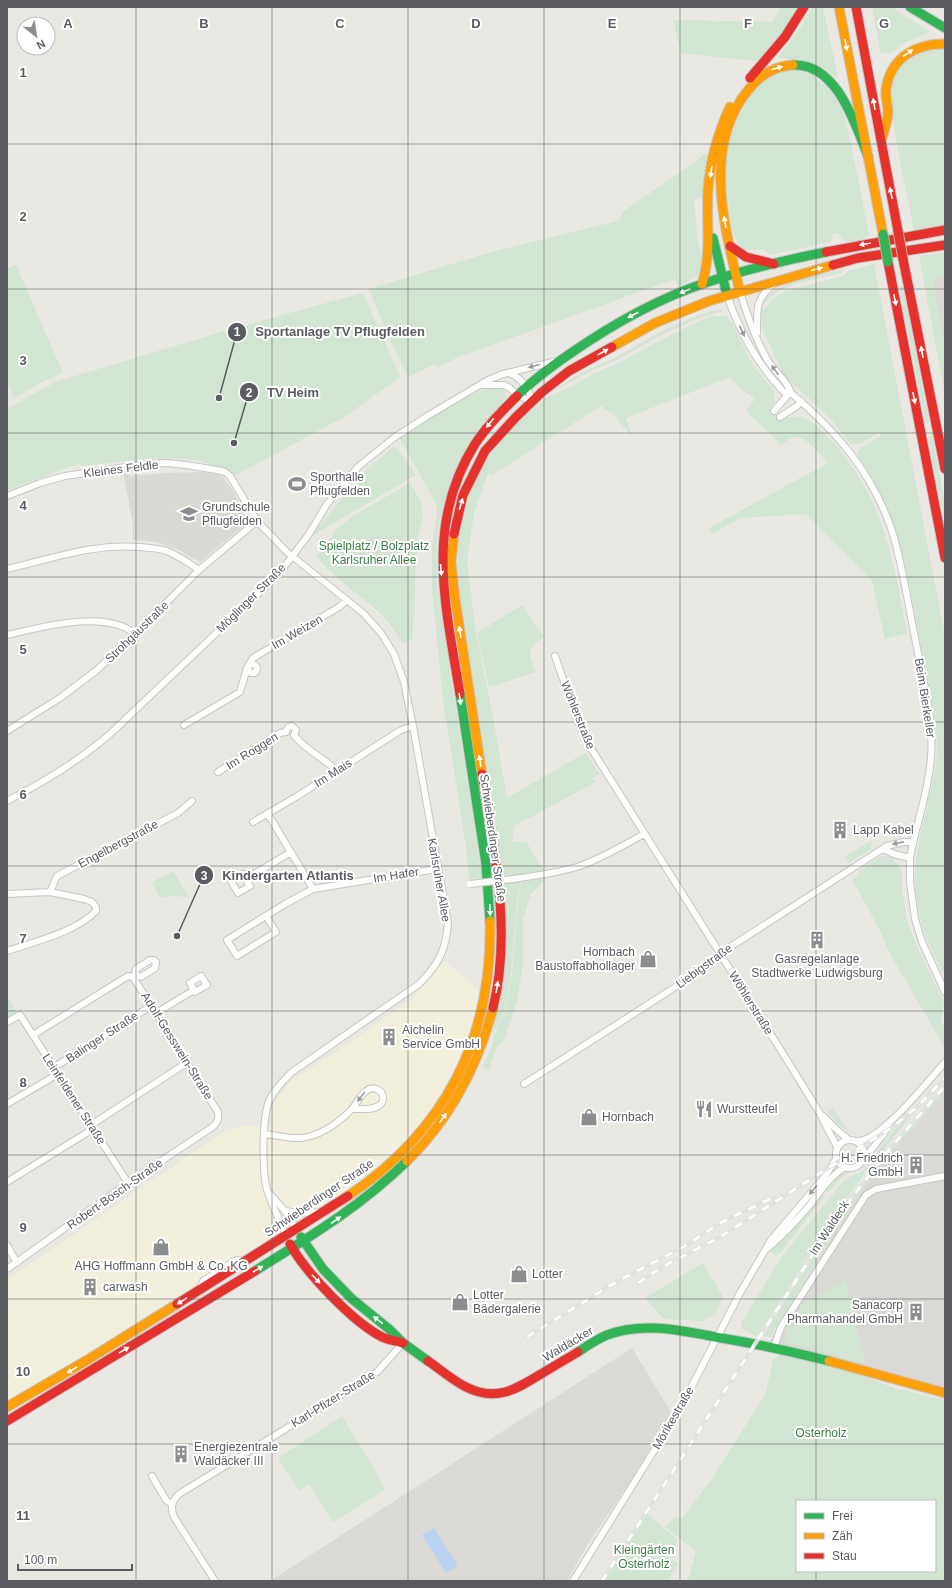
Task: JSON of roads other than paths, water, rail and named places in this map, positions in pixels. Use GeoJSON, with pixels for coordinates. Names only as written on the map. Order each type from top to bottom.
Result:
{"type":"FeatureCollection","features":[{"type":"Feature","properties":{"kind":"main road"},"geometry":{"type":"LineString","coordinates":[[702,284],[707,268],[710,226],[708,202],[712,166],[723,120],[744,84],[785,37],[804,7]]}},
{"type":"Feature","properties":{"kind":"main road"},"geometry":{"type":"LineString","coordinates":[[839,7],[945,558]]}},
{"type":"Feature","properties":{"kind":"main road"},"geometry":{"type":"LineString","coordinates":[[856,7],[903,259],[945,469]]}},
{"type":"Feature","properties":{"kind":"main road"},"geometry":{"type":"LineString","coordinates":[[910,7],[945,28]]}},
{"type":"Feature","properties":{"kind":"main road"},"geometry":{"type":"LineString","coordinates":[[881,142],[888,116],[886,90],[888,81],[896,64],[901,58],[915,48],[931,43],[945,44]]}},
{"type":"Feature","properties":{"kind":"main road"},"geometry":{"type":"LineString","coordinates":[[740,292],[730,246],[721,191],[720,172],[722,151],[735,113],[745,94],[761,76],[776,68],[793,65],[804,66],[815,70],[825,77],[843,98],[868,156]]}},
{"type":"Feature","properties":{"kind":"main road"},"geometry":{"type":"LineString","coordinates":[[710,226],[724,277],[727,295]]}},
{"type":"Feature","properties":{"kind":"main road","name":"Schwieberdinger Straße"},"geometry":{"type":"LineString","coordinates":[[7,1407],[72,1370],[286,1236],[353,1192],[383,1169],[403,1152],[427,1124],[440,1105],[470,1050],[482,1009],[489,972],[489,892],[486,858],[443,586],[441,563],[445,517],[452,492],[468,455],[491,421],[527,386],[559,361],[624,320],[668,298],[702,284],[774,264],[844,248],[945,230]]}},
{"type":"Feature","properties":{"kind":"main road","name":"Schwieberdinger Straße"},"geometry":{"type":"LineString","coordinates":[[7,1421],[304,1241],[362,1202],[391,1178],[419,1149],[449,1110],[479,1054],[489,1025],[499,973],[501,937],[500,903],[485,788],[453,586],[452,551],[454,529],[467,485],[478,463],[499,434],[542,392],[568,371],[635,334],[701,304],[727,295],[858,258],[945,245]]}},
{"type":"Feature","properties":{"kind":"main road"},"geometry":{"type":"LineString","coordinates":[[730,246],[747,260],[774,264]]}},
{"type":"Feature","properties":{"kind":"main road","name":"Waldäcker"},"geometry":{"type":"LineString","coordinates":[[296,1229],[314,1258],[352,1299],[390,1329],[403,1343],[467,1387],[480,1392],[494,1394],[505,1393],[517,1389],[595,1341],[620,1331],[668,1328],[774,1347]]}},
{"type":"Feature","properties":{"kind":"main road","name":"Waldäcker"},"geometry":{"type":"LineString","coordinates":[[286,1236],[291,1249],[299,1261],[358,1318],[383,1337],[403,1343]]}},
{"type":"Feature","properties":{"kind":"main road"},"geometry":{"type":"LineString","coordinates":[[223,1275],[230,1286]]}},
{"type":"Feature","properties":{"kind":"main road"},"geometry":{"type":"LineString","coordinates":[[774,1347],[945,1393]]}},
{"type":"Feature","properties":{"kind":"street"},"geometry":{"type":"LineString","coordinates":[[757,337],[757,308],[759,301],[767,288],[779,280]]}},
{"type":"Feature","properties":{"kind":"street"},"geometry":{"type":"LineString","coordinates":[[740,292],[764,352],[776,372],[789,386],[791,393]]}},
{"type":"Feature","properties":{"kind":"street"},"geometry":{"type":"LineString","coordinates":[[727,295],[732,311],[746,340],[761,365],[785,393],[791,393]]}},
{"type":"Feature","properties":{"kind":"street","name":"Möglinger Straße"},"geometry":{"type":"LineString","coordinates":[[7,801],[67,768],[90,752],[261,591],[292,557],[327,504],[359,466],[395,437],[429,415],[497,376],[545,363],[559,361]]}},
{"type":"Feature","properties":{"kind":"street"},"geometry":{"type":"LineString","coordinates":[[509,373],[517,376],[527,386],[533,402]]}},
{"type":"Feature","properties":{"kind":"street","name":"Möglinger Straße"},"geometry":{"type":"LineString","coordinates":[[482,385],[504,385],[510,388],[517,395],[533,402]]}},
{"type":"Feature","properties":{"kind":"street"},"geometry":{"type":"LineString","coordinates":[[774,412],[791,393]]}},
{"type":"Feature","properties":{"kind":"street","name":"Beim Bierkeller"},"geometry":{"type":"LineString","coordinates":[[791,393],[828,426],[850,452],[874,489],[893,534],[902,572],[932,733],[930,768],[910,858],[910,887],[915,919],[924,946],[945,992]]}},
{"type":"Feature","properties":{"kind":"street"},"geometry":{"type":"LineString","coordinates":[[780,417],[801,401]]}},
{"type":"Feature","properties":{"kind":"street","name":"Kleines Feldle"},"geometry":{"type":"LineString","coordinates":[[7,496],[40,482],[65,476],[147,464],[167,463],[217,470],[225,472],[230,476],[257,521],[292,557]]}},
{"type":"Feature","properties":{"kind":"street","name":"Strohgäustraße"},"geometry":{"type":"LineString","coordinates":[[7,731],[60,698],[97,670],[136,634],[199,570],[257,521]]}},
{"type":"Feature","properties":{"kind":"street"},"geometry":{"type":"LineString","coordinates":[[7,569],[74,552],[105,547],[133,546],[166,551],[177,555],[199,570]]}},
{"type":"Feature","properties":{"kind":"street","name":"Karlsruher Allee"},"geometry":{"type":"LineString","coordinates":[[268,1192],[264,1178],[263,1159],[269,1102],[283,1081],[292,1072],[419,984],[439,961],[447,936],[448,924],[404,682],[394,654],[381,633],[363,613],[292,557]]}},
{"type":"Feature","properties":{"kind":"street","name":"Im Weizen"},"geometry":{"type":"LineString","coordinates":[[184,726],[240,692],[248,666],[253,658],[339,607],[347,600]]}},
{"type":"Feature","properties":{"kind":"street"},"geometry":{"type":"LineString","coordinates":[[7,635],[76,622],[101,621],[118,624],[128,628],[136,634]]}},
{"type":"Feature","properties":{"kind":"street","name":"Wöhlerstraße"},"geometry":{"type":"LineString","coordinates":[[556,656],[587,742],[819,1112],[837,1147]]}},
{"type":"Feature","properties":{"kind":"street","name":"Im Mais"},"geometry":{"type":"LineString","coordinates":[[253,822],[401,730],[412,726]]}},
{"type":"Feature","properties":{"kind":"street","name":"Im Roggen"},"geometry":{"type":"LineString","coordinates":[[218,772],[280,733],[286,732],[288,736],[294,735],[298,741],[330,764],[337,771]]}},
{"type":"Feature","properties":{"kind":"street","name":"Engelbergstraße"},"geometry":{"type":"LineString","coordinates":[[50,892],[57,876],[178,813],[192,801]]}},
{"type":"Feature","properties":{"kind":"street"},"geometry":{"type":"LineString","coordinates":[[268,814],[313,889]]}},
{"type":"Feature","properties":{"kind":"street"},"geometry":{"type":"LineString","coordinates":[[469,882],[513,879],[580,866],[644,834]]}},
{"type":"Feature","properties":{"kind":"street","name":"Liebigstraße"},"geometry":{"type":"LineString","coordinates":[[524,1084],[708,966],[727,949],[891,844],[913,842]]}},
{"type":"Feature","properties":{"kind":"street"},"geometry":{"type":"LineString","coordinates":[[883,849],[894,854],[910,858]]}},
{"type":"Feature","properties":{"kind":"street"},"geometry":{"type":"LineString","coordinates":[[246,880],[291,852]]}},
{"type":"Feature","properties":{"kind":"street","name":"Im Hafer"},"geometry":{"type":"LineString","coordinates":[[266,916],[276,932],[236,956],[226,940],[266,916],[313,889],[437,868]]}},
{"type":"Feature","properties":{"kind":"street"},"geometry":{"type":"LineString","coordinates":[[7,894],[50,892],[84,899],[92,902],[96,906],[96,911],[92,915],[72,927],[7,951]]}},
{"type":"Feature","properties":{"kind":"street","name":"Beim Bierkeller"},"geometry":{"type":"LineString","coordinates":[[938,974],[945,982]]}},
{"type":"Feature","properties":{"kind":"street","name":"Adolf-Gesswein-Straße"},"geometry":{"type":"LineString","coordinates":[[33,1036],[128,976],[134,976],[151,1006],[188,1062],[218,1112],[219,1117]]}},
{"type":"Feature","properties":{"kind":"street","name":"Balinger Straße"},"geometry":{"type":"LineString","coordinates":[[156,1013],[194,990]]}},
{"type":"Feature","properties":{"kind":"street","name":"Balinger Straße"},"geometry":{"type":"LineString","coordinates":[[54,1068],[151,1006]]}},
{"type":"Feature","properties":{"kind":"street","name":"Leinfeldener Straße"},"geometry":{"type":"LineString","coordinates":[[7,1022],[20,1015],[128,1183]]}},
{"type":"Feature","properties":{"kind":"street"},"geometry":{"type":"LineString","coordinates":[[7,1182],[188,1062]]}},
{"type":"Feature","properties":{"kind":"street","name":"Mörikestraße"},"geometry":{"type":"LineString","coordinates":[[858,1141],[868,1140],[889,1124],[945,1062]]}},
{"type":"Feature","properties":{"kind":"street","name":"Balinger Straße"},"geometry":{"type":"LineString","coordinates":[[7,1104],[58,1074]]}},
{"type":"Feature","properties":{"kind":"street"},"geometry":{"type":"LineString","coordinates":[[265,1134],[301,1138],[318,1134],[353,1109],[359,1098],[370,1089],[378,1089],[382,1094],[383,1100],[377,1107],[353,1109]]}},
{"type":"Feature","properties":{"kind":"street","name":"Wöhlerstraße"},"geometry":{"type":"LineString","coordinates":[[819,1112],[848,1139]]}},
{"type":"Feature","properties":{"kind":"street","name":"Robert-Bosch-Straße"},"geometry":{"type":"LineString","coordinates":[[7,1269],[128,1183],[214,1126],[219,1117]]}},
{"type":"Feature","properties":{"kind":"street","name":"Mörikestraße"},"geometry":{"type":"LineString","coordinates":[[766,1251],[786,1231],[834,1176],[845,1167],[849,1168],[857,1166],[863,1160],[884,1135],[889,1124]]}},
{"type":"Feature","properties":{"kind":"street"},"geometry":{"type":"LineString","coordinates":[[837,1147],[840,1143],[848,1139],[858,1141],[864,1152],[863,1160]]}},
{"type":"Feature","properties":{"kind":"street","name":"Mörikestraße"},"geometry":{"type":"LineString","coordinates":[[573,1581],[680,1409],[740,1292],[766,1251],[771,1240],[826,1175],[836,1159],[835,1153],[837,1147]]}},
{"type":"Feature","properties":{"kind":"street"},"geometry":{"type":"LineString","coordinates":[[836,1159],[845,1167]]}},
{"type":"Feature","properties":{"kind":"street","name":"Im Waldeck"},"geometry":{"type":"LineString","coordinates":[[774,1347],[781,1327],[866,1195],[876,1189],[945,1176]]}},
{"type":"Feature","properties":{"kind":"street"},"geometry":{"type":"LineString","coordinates":[[268,1192],[285,1210],[296,1229]]}},
{"type":"Feature","properties":{"kind":"street","name":"Waldäcker"},"geometry":{"type":"LineString","coordinates":[[268,1192],[272,1206],[281,1221],[286,1236]]}},
{"type":"Feature","properties":{"kind":"street"},"geometry":{"type":"LineString","coordinates":[[285,1210],[300,1213],[324,1211]]}},
{"type":"Feature","properties":{"kind":"street"},"geometry":{"type":"LineString","coordinates":[[7,1245],[17,1263]]}},
{"type":"Feature","properties":{"kind":"street"},"geometry":{"type":"LineString","coordinates":[[199,1290],[203,1281],[209,1277],[236,1260],[245,1261]]}},
{"type":"Feature","properties":{"kind":"street","name":"Karl-Pfizer-Straße"},"geometry":{"type":"LineString","coordinates":[[172,1504],[179,1494],[369,1378],[403,1343]]}},
{"type":"Feature","properties":{"kind":"street"},"geometry":{"type":"LineString","coordinates":[[152,1476],[166,1500],[172,1504],[172,1512],[174,1516],[215,1581]]}},
{"type":"Feature","properties":{"kind":"water"},"geometry":{"type":"Polygon","coordinates":[[[434,1528],[458,1566],[446,1573],[422,1535],[434,1528]]]}},
{"type":"Feature","properties":{"kind":"railway"},"geometry":{"type":"LineString","coordinates":[[638,1283],[662,1267],[720,1237],[894,1126],[919,1105],[945,1078]]}},
{"type":"Feature","properties":{"kind":"railway"},"geometry":{"type":"LineString","coordinates":[[602,1581],[835,1220],[886,1153],[945,1086]]}},
{"type":"Feature","properties":{"kind":"railway"},"geometry":{"type":"LineString","coordinates":[[527,1337],[616,1282],[685,1246],[720,1223],[774,1197]]}},
{"type":"Feature","properties":{"kind":"place","name":"Sportanlage TV Pflugfelden"},"geometry":{"type":"Point","coordinates":[219,398]}},
{"type":"Feature","properties":{"kind":"place","name":"TV Heim"},"geometry":{"type":"Point","coordinates":[234,443]}},
{"type":"Feature","properties":{"kind":"place","name":"Sporthalle Pflugfelden"},"geometry":{"type":"Point","coordinates":[297,484]}},
{"type":"Feature","properties":{"kind":"place","name":"Grundschule Pflugfelden"},"geometry":{"type":"Point","coordinates":[189,514]}},
{"type":"Feature","properties":{"kind":"place","name":"Lapp Kabel"},"geometry":{"type":"Point","coordinates":[840,830]}},
{"type":"Feature","properties":{"kind":"place","name":"Kindergarten Atlantis"},"geometry":{"type":"Point","coordinates":[177,936]}},
{"type":"Feature","properties":{"kind":"place","name":"Gasregelanlage Stadtwerke Ludwigsburg"},"geometry":{"type":"Point","coordinates":[817,940]}},
{"type":"Feature","properties":{"kind":"place","name":"Hornbach Baustoffabhollager"},"geometry":{"type":"Point","coordinates":[648,959]}},
{"type":"Feature","properties":{"kind":"place","name":"Aichelin Service GmbH"},"geometry":{"type":"Point","coordinates":[389,1037]}},
{"type":"Feature","properties":{"kind":"place","name":"Wurstteufel"},"geometry":{"type":"Point","coordinates":[704,1109]}},
{"type":"Feature","properties":{"kind":"place","name":"Hornbach"},"geometry":{"type":"Point","coordinates":[589,1117]}},
{"type":"Feature","properties":{"kind":"place","name":"H. Friedrich GmbH"},"geometry":{"type":"Point","coordinates":[916,1165]}},
{"type":"Feature","properties":{"kind":"place","name":"AHG Hoffmann GmbH & Co. KG"},"geometry":{"type":"Point","coordinates":[161,1247]}},
{"type":"Feature","properties":{"kind":"place","name":"Lotter"},"geometry":{"type":"Point","coordinates":[519,1274]}},
{"type":"Feature","properties":{"kind":"place","name":"carwash"},"geometry":{"type":"Point","coordinates":[90,1287]}},
{"type":"Feature","properties":{"kind":"place","name":"Lotter Bädergalerie"},"geometry":{"type":"Point","coordinates":[460,1302]}},
{"type":"Feature","properties":{"kind":"place","name":"Sanacorp Pharmahandel GmbH"},"geometry":{"type":"Point","coordinates":[916,1312]}},
{"type":"Feature","properties":{"kind":"place","name":"Energiezentrale Waldäcker III"},"geometry":{"type":"Point","coordinates":[181,1454]}},
{"type":"Feature","properties":{"kind":"park label","name":"Spielplatz / Bolzplatz Karlsruher Allee"},"geometry":{"type":"Point","coordinates":[374,553]}},
{"type":"Feature","properties":{"kind":"park label","name":"Osterholz"},"geometry":{"type":"Point","coordinates":[821,1433]}},
{"type":"Feature","properties":{"kind":"park label","name":"Kleingärten Osterholz"},"geometry":{"type":"Point","coordinates":[644,1557]}}]}
